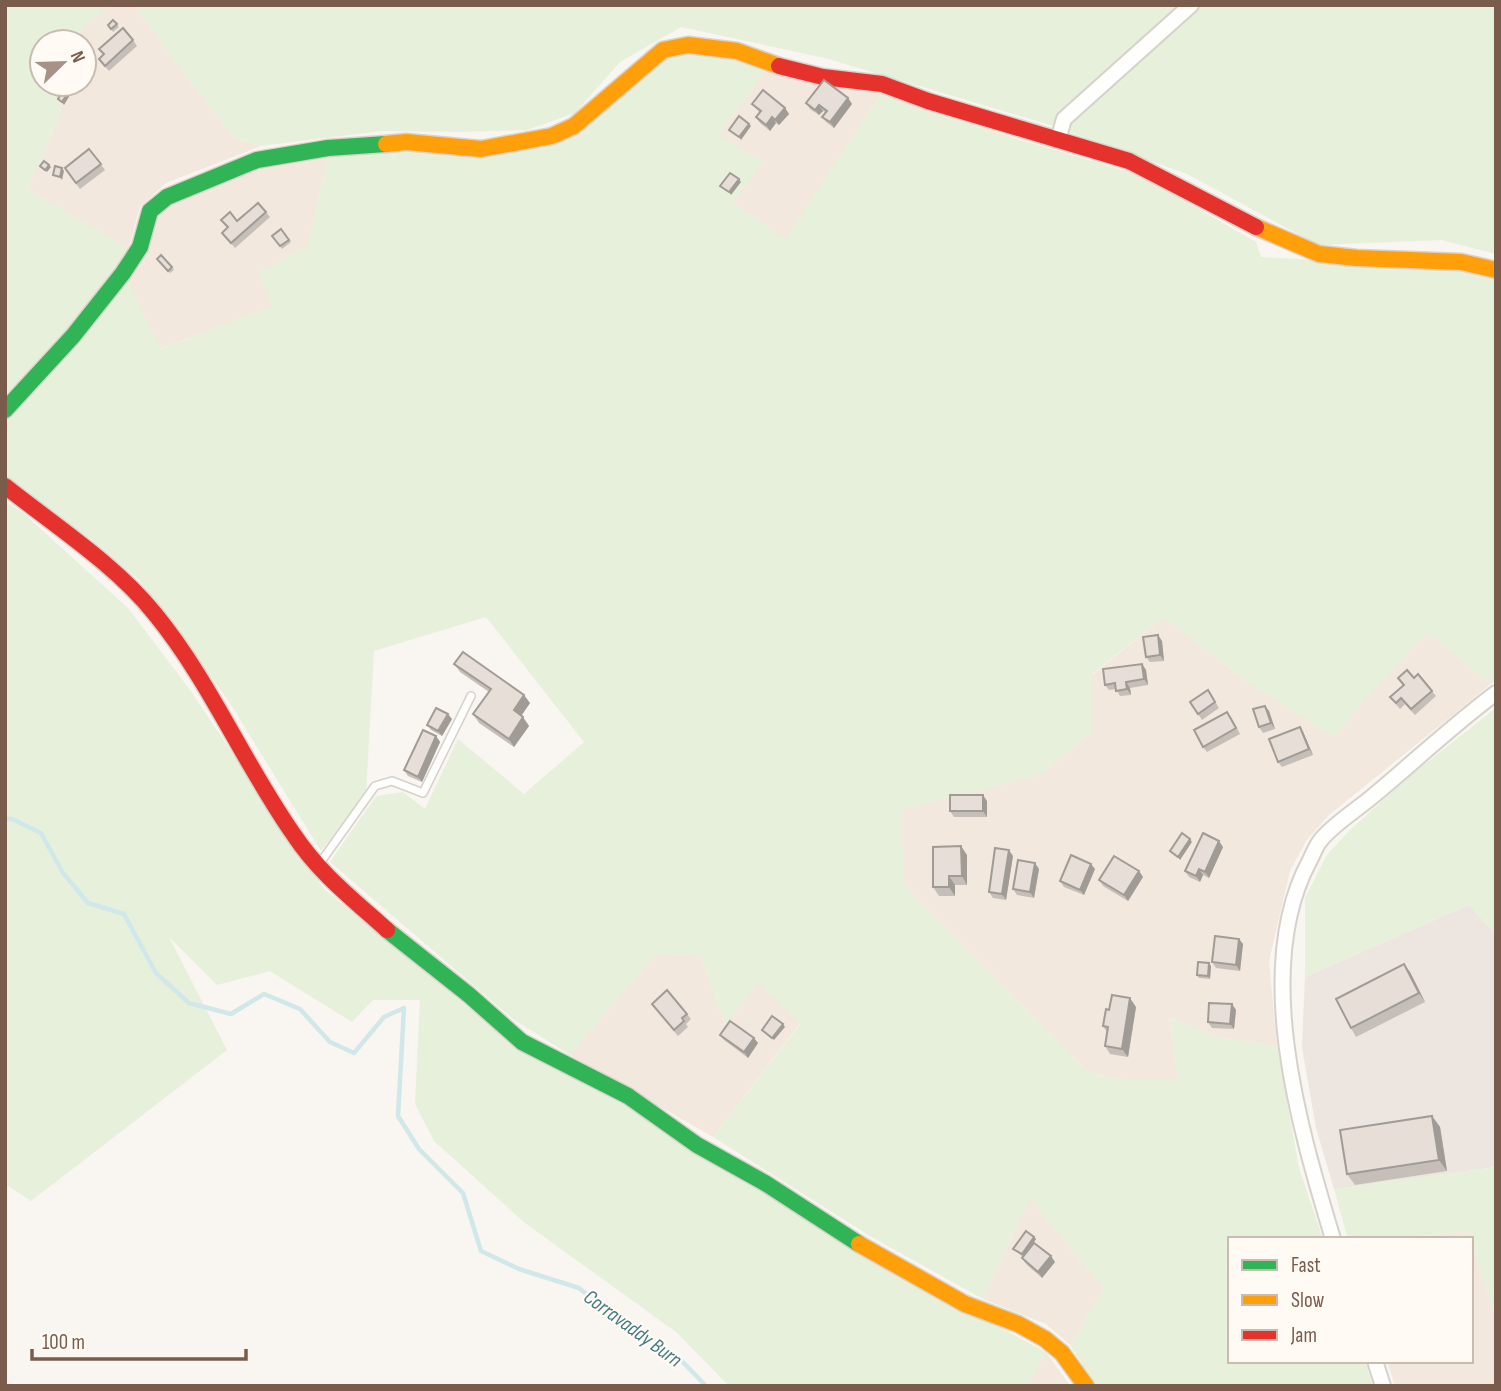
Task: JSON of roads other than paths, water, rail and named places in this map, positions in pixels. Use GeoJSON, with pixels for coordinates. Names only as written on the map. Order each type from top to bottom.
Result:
{"type":"FeatureCollection","features":[{"type":"Feature","properties":{"kind":"street"},"geometry":{"type":"LineString","coordinates":[[1058,140],[1064,119],[1191,5]]}},
{"type":"Feature","properties":{"kind":"street"},"geometry":{"type":"LineString","coordinates":[[5,410],[73,336],[123,273],[140,247],[150,211],[167,197],[257,160],[328,148],[406,142],[481,149],[552,136],[573,126],[663,50],[688,45],[737,51],[785,68],[823,77],[882,84],[928,101],[1129,161],[1276,237],[1319,254],[1461,262],[1496,270]]}},
{"type":"Feature","properties":{"kind":"street"},"geometry":{"type":"LineString","coordinates":[[5,486],[114,572],[155,614],[207,690],[294,836],[331,881],[522,1042],[628,1096],[697,1145],[765,1183],[898,1267],[965,1304],[1018,1324],[1045,1339],[1062,1353],[1086,1386]]}},
{"type":"Feature","properties":{"kind":"street"},"geometry":{"type":"LineString","coordinates":[[1333,1237],[1311,1163],[1284,1030],[1282,991],[1289,912],[1302,875],[1321,840],[1496,693]]}},
{"type":"Feature","properties":{"kind":"street"},"geometry":{"type":"LineString","coordinates":[[1376,1363],[1383,1386]]}},
{"type":"Feature","properties":{"kind":"lane"},"geometry":{"type":"LineString","coordinates":[[318,865],[375,786],[392,781],[423,793],[471,696]]}},
{"type":"Feature","properties":{"kind":"waterway","name":"Corravaddy Burn"},"geometry":{"type":"LineString","coordinates":[[5,819],[12,819],[41,833],[63,873],[88,903],[124,914],[156,973],[189,1003],[231,1014],[264,994],[300,1009],[330,1042],[354,1053],[384,1017],[404,1008],[398,1116],[419,1149],[463,1193],[481,1251],[519,1269],[579,1288],[617,1318],[679,1358],[706,1386]]}}]}
